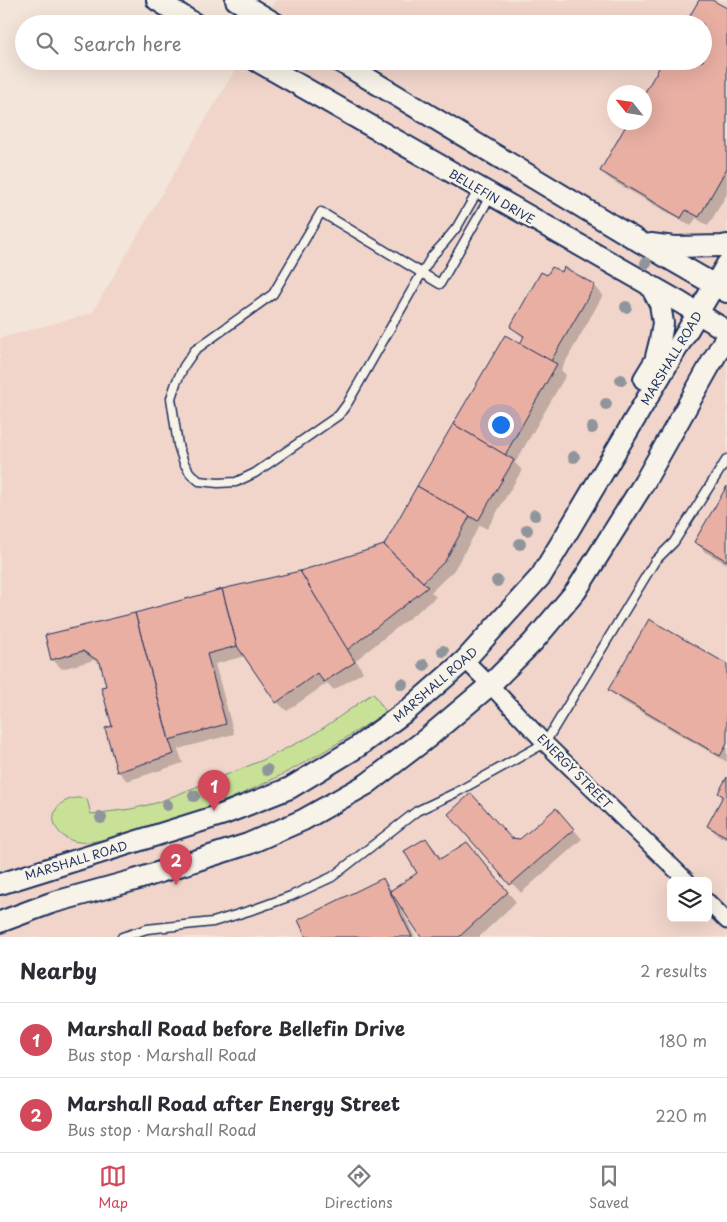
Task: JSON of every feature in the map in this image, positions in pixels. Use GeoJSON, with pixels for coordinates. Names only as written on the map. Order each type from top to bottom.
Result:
{"type":"FeatureCollection","features":[{"type":"Feature","properties":{"kind":"main road"},"geometry":{"type":"LineString","coordinates":[[157,0],[181,15]]}},
{"type":"Feature","properties":{"kind":"main road"},"geometry":{"type":"LineString","coordinates":[[236,0],[261,15]]}},
{"type":"Feature","properties":{"kind":"main road","name":"BELLEFIN DRIVE"},"geometry":{"type":"LineString","coordinates":[[272,70],[727,332]]}},
{"type":"Feature","properties":{"kind":"main road"},"geometry":{"type":"LineString","coordinates":[[354,70],[720,289]]}},
{"type":"Feature","properties":{"kind":"main road"},"geometry":{"type":"LineString","coordinates":[[640,242],[674,248],[727,245]]}},
{"type":"Feature","properties":{"kind":"main road","name":"MARSHALL ROAD"},"geometry":{"type":"LineString","coordinates":[[0,884],[224,814],[290,788],[356,748],[409,709],[465,660],[541,576],[697,314],[720,289],[727,264]]}},
{"type":"Feature","properties":{"kind":"main road"},"geometry":{"type":"LineString","coordinates":[[570,528],[597,460],[655,361],[663,323],[660,304],[651,287]]}},
{"type":"Feature","properties":{"kind":"main road"},"geometry":{"type":"LineString","coordinates":[[0,922],[58,901],[135,880],[248,844],[303,820],[367,784],[426,739],[490,685],[533,642],[576,591],[644,483],[727,336]]}},
{"type":"Feature","properties":{"kind":"main road"},"geometry":{"type":"LineString","coordinates":[[51,868],[58,901]]}},
{"type":"Feature","properties":{"kind":"street","name":"ENERGY STREET"},"geometry":{"type":"LineString","coordinates":[[465,660],[545,743],[683,877]]}},
{"type":"Feature","properties":{"kind":"street"},"geometry":{"type":"LineString","coordinates":[[712,906],[727,921]]}},
{"type":"Feature","properties":{"kind":"lane"},"geometry":{"type":"LineString","coordinates":[[485,192],[432,256],[422,272],[347,404],[339,414],[255,473],[236,482],[199,481],[190,473],[184,463],[178,445],[171,398],[184,366],[195,350],[273,294],[320,212],[422,272],[440,284],[485,192]]}},
{"type":"Feature","properties":{"kind":"lane"},"geometry":{"type":"LineString","coordinates":[[122,937],[147,929],[213,922],[291,896],[324,881],[332,877],[417,811],[455,793],[545,743],[655,561],[674,542],[727,459]]}},
{"type":"Feature","properties":{"kind":"shaded area"},"geometry":{"type":"Polygon","coordinates":[[[276,0],[727,0],[727,937],[0,937],[0,338],[92,313],[235,70],[712,70],[712,15],[267,15],[276,0]]]}},
{"type":"Feature","properties":{"kind":"green space"},"geometry":{"type":"Polygon","coordinates":[[[373,693],[386,712],[307,761],[242,794],[179,817],[114,837],[94,841],[76,842],[67,839],[60,833],[54,823],[56,809],[63,802],[71,799],[87,799],[91,814],[131,809],[156,803],[263,760],[311,736],[373,693]]]}},
{"type":"Feature","properties":{"kind":"building"},"geometry":{"type":"Polygon","coordinates":[[[699,0],[712,0],[727,8],[727,168],[699,217],[686,210],[681,218],[600,171],[623,130],[652,130],[652,85],[649,85],[658,70],[712,70],[712,15],[690,15],[699,0]]]}},
{"type":"Feature","properties":{"kind":"building"},"geometry":{"type":"Polygon","coordinates":[[[552,267],[562,272],[564,267],[595,285],[551,361],[520,344],[524,336],[510,327],[541,272],[547,275],[552,267]]]}},
{"type":"Feature","properties":{"kind":"building"},"geometry":{"type":"Polygon","coordinates":[[[505,335],[557,364],[505,455],[453,424],[505,335]]]}},
{"type":"Feature","properties":{"kind":"building"},"geometry":{"type":"Polygon","coordinates":[[[453,424],[514,460],[478,521],[417,486],[453,424]]]}},
{"type":"Feature","properties":{"kind":"building"},"geometry":{"type":"Polygon","coordinates":[[[417,486],[470,516],[445,561],[423,582],[384,545],[417,486]]]}},
{"type":"Feature","properties":{"kind":"building"},"geometry":{"type":"Polygon","coordinates":[[[727,486],[727,561],[694,542],[727,486]]]}},
{"type":"Feature","properties":{"kind":"building"},"geometry":{"type":"Polygon","coordinates":[[[384,545],[428,587],[347,650],[300,571],[384,545]]]}},
{"type":"Feature","properties":{"kind":"building"},"geometry":{"type":"Polygon","coordinates":[[[300,571],[355,662],[324,682],[317,673],[276,703],[237,646],[222,589],[300,571]]]}},
{"type":"Feature","properties":{"kind":"building"},"geometry":{"type":"Polygon","coordinates":[[[222,589],[237,646],[207,654],[226,724],[169,740],[135,613],[222,589]]]}},
{"type":"Feature","properties":{"kind":"building"},"geometry":{"type":"Polygon","coordinates":[[[135,613],[174,754],[117,772],[105,728],[112,726],[101,687],[106,686],[100,662],[83,651],[51,660],[45,635],[135,613]]]}},
{"type":"Feature","properties":{"kind":"building"},"geometry":{"type":"Polygon","coordinates":[[[649,619],[727,664],[727,744],[720,756],[608,690],[649,619]]]}},
{"type":"Feature","properties":{"kind":"building"},"geometry":{"type":"Polygon","coordinates":[[[727,777],[727,837],[707,826],[723,796],[718,793],[727,777]]]}},
{"type":"Feature","properties":{"kind":"building"},"geometry":{"type":"Polygon","coordinates":[[[471,793],[511,838],[520,839],[556,808],[574,829],[510,885],[448,814],[471,793]]]}},
{"type":"Feature","properties":{"kind":"building"},"geometry":{"type":"Polygon","coordinates":[[[426,838],[440,859],[467,842],[508,892],[459,937],[421,937],[390,891],[417,873],[404,851],[426,838]]]}},
{"type":"Feature","properties":{"kind":"building"},"geometry":{"type":"Polygon","coordinates":[[[383,878],[412,937],[306,937],[298,920],[383,878]]]}},
{"type":"Feature","properties":{"kind":"place","name":"Marshall Road before Bellefin Drive"},"geometry":{"type":"Point","coordinates":[214,811]}},
{"type":"Feature","properties":{"kind":"place","name":"Marshall Road after Energy Street"},"geometry":{"type":"Point","coordinates":[176,885]}}]}
